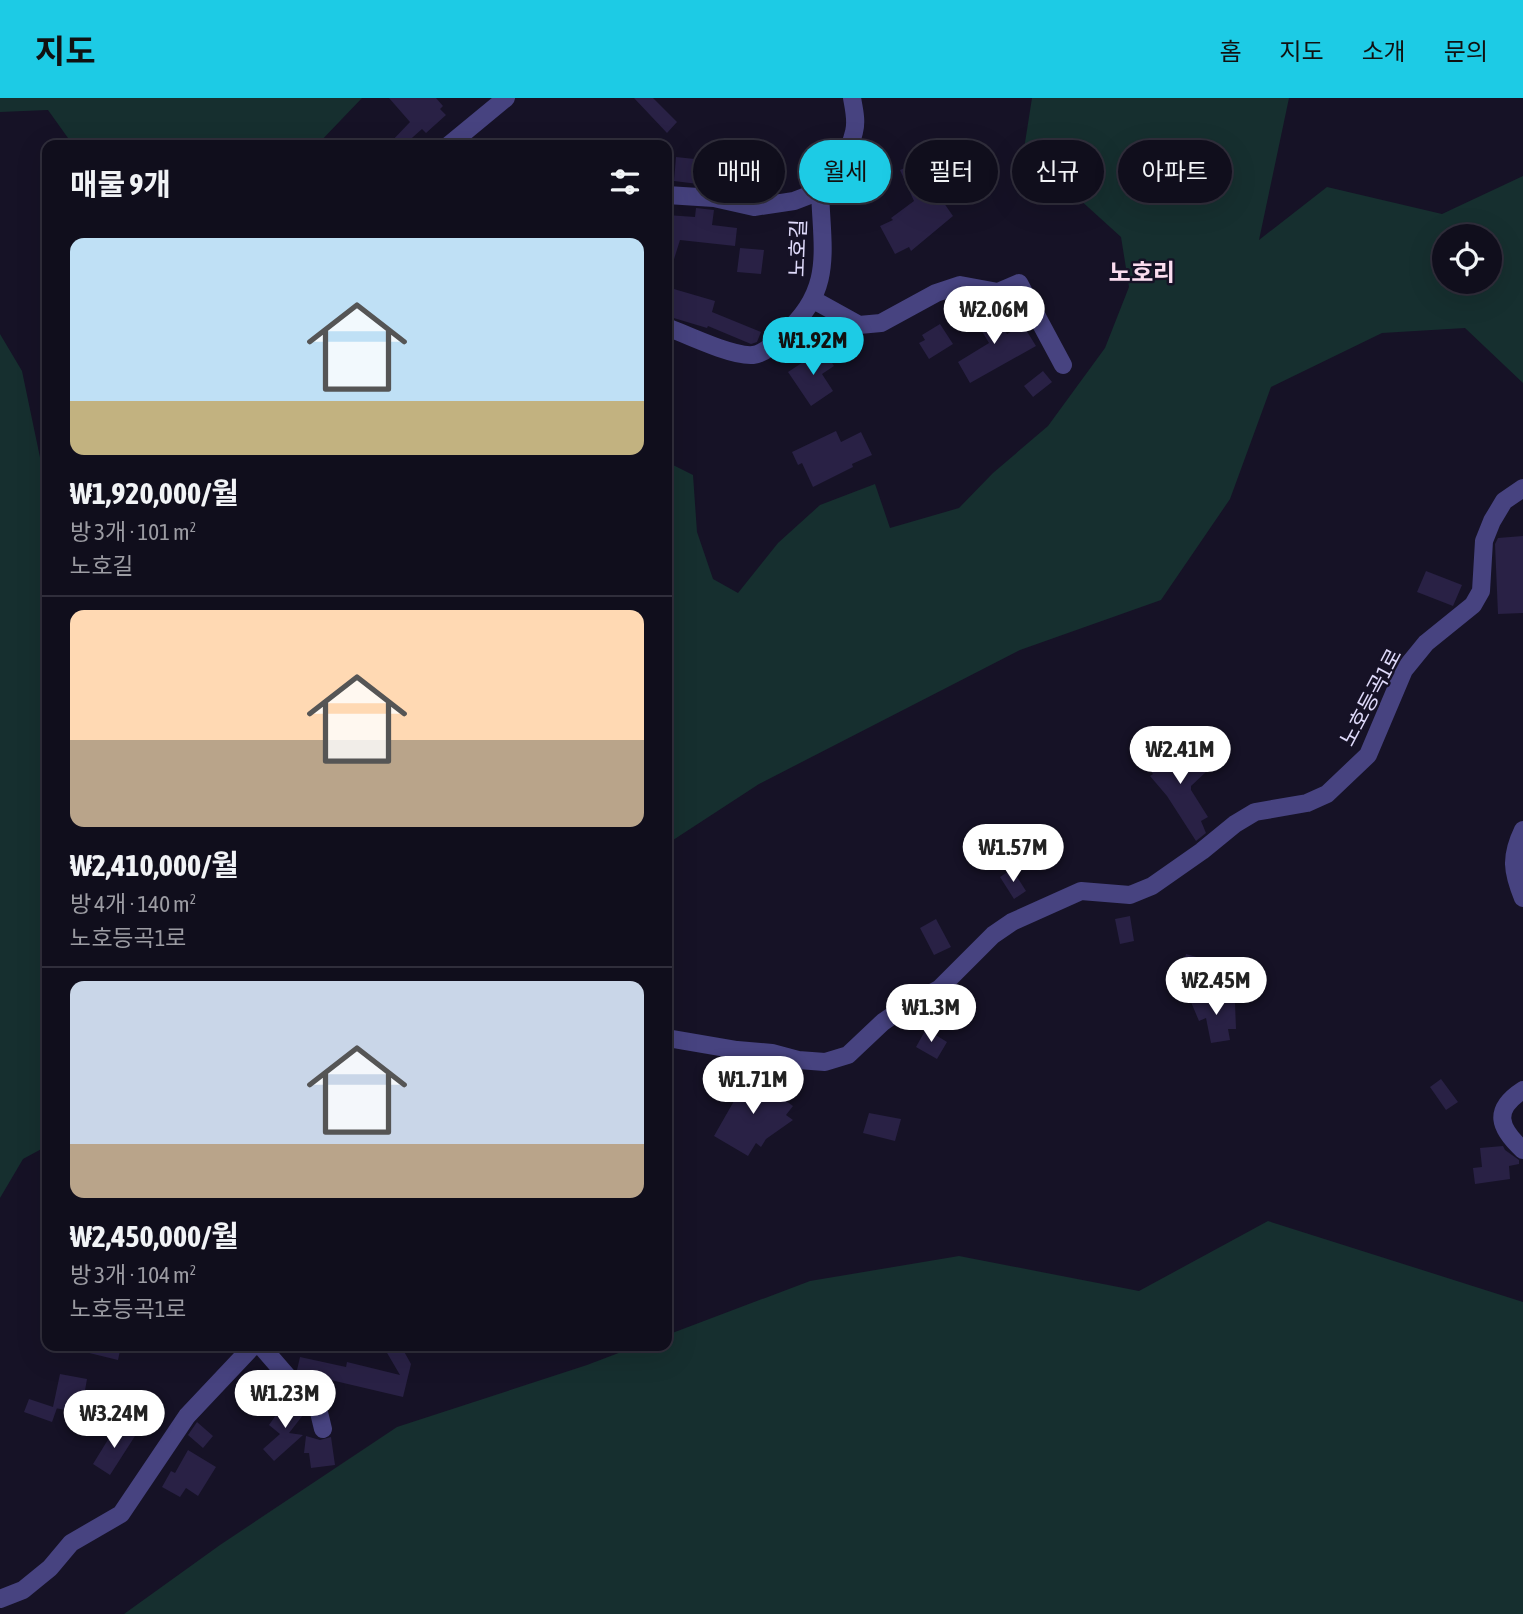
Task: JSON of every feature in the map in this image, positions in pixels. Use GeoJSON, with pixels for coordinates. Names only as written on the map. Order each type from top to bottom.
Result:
{"type":"FeatureCollection","features":[{"type":"Feature","properties":{"kind":"street"},"geometry":{"type":"LineString","coordinates":[[455,140],[506,98]]}},
{"type":"Feature","properties":{"kind":"street","name":"노호길"},"geometry":{"type":"LineString","coordinates":[[851,140],[855,116],[852,98]]}},
{"type":"Feature","properties":{"kind":"street","name":"노호길"},"geometry":{"type":"LineString","coordinates":[[672,195],[714,198],[754,207],[799,199]]}},
{"type":"Feature","properties":{"kind":"street","name":"노호길"},"geometry":{"type":"LineString","coordinates":[[672,329],[719,348],[753,355],[767,349],[806,313],[819,286],[824,261],[821,203]]}},
{"type":"Feature","properties":{"kind":"street"},"geometry":{"type":"LineString","coordinates":[[812,299],[859,325],[881,323],[936,293],[960,285],[998,292],[1019,283],[1063,365]]}},
{"type":"Feature","properties":{"kind":"street","name":"노호등곡1로"},"geometry":{"type":"LineString","coordinates":[[672,1039],[772,1053],[798,1060],[825,1062],[848,1055],[883,1022],[939,989],[993,935],[1012,922],[1082,891],[1130,895],[1152,886],[1255,812],[1307,803],[1327,794],[1368,755],[1405,670],[1426,643],[1473,605],[1481,592],[1484,541],[1492,521],[1504,501],[1523,488]]}},
{"type":"Feature","properties":{"kind":"street"},"geometry":{"type":"LineString","coordinates":[[1523,830],[1514,849],[1513,867],[1523,898]]}},
{"type":"Feature","properties":{"kind":"street"},"geometry":{"type":"LineString","coordinates":[[1523,1090],[1509,1099],[1502,1116],[1504,1130],[1523,1150]]}},
{"type":"Feature","properties":{"kind":"street"},"geometry":{"type":"LineString","coordinates":[[0,1599],[23,1590],[50,1568],[71,1543],[121,1514],[187,1416],[248,1351]]}},
{"type":"Feature","properties":{"kind":"street"},"geometry":{"type":"LineString","coordinates":[[265,1351],[287,1376],[316,1400],[323,1429]]}},
{"type":"Feature","properties":{"kind":"green space"},"geometry":{"type":"Polygon","coordinates":[[[0,98],[362,98],[322,140],[69,140],[48,110],[0,112],[0,98]]]}},
{"type":"Feature","properties":{"kind":"green space"},"geometry":{"type":"Polygon","coordinates":[[[1032,98],[1289,98],[1259,240],[1327,187],[1442,214],[1523,176],[1523,383],[1465,328],[1382,333],[1271,387],[1230,499],[1161,600],[1020,650],[759,784],[672,841],[672,464],[693,475],[697,532],[713,579],[738,593],[778,543],[820,505],[875,484],[890,528],[959,508],[993,473],[1048,426],[1105,348],[1129,287],[1121,237],[1084,203],[1104,203],[1104,140],[1025,140],[1032,98]]]}},
{"type":"Feature","properties":{"kind":"green space"},"geometry":{"type":"Polygon","coordinates":[[[0,334],[22,371],[42,467],[42,1149],[23,1159],[0,1198],[0,334]]]}},
{"type":"Feature","properties":{"kind":"green space"},"geometry":{"type":"Polygon","coordinates":[[[1268,1221],[1523,1302],[1523,1614],[124,1614],[220,1545],[397,1427],[624,1351],[672,1351],[672,1333],[810,1281],[959,1256],[1139,1291],[1268,1221]]]}},
{"type":"Feature","properties":{"kind":"building"},"geometry":{"type":"Polygon","coordinates":[[[389,98],[436,98],[443,106],[440,109],[446,115],[426,133],[422,129],[410,140],[393,140],[410,122],[389,98]]]}},
{"type":"Feature","properties":{"kind":"building"},"geometry":{"type":"Polygon","coordinates":[[[634,98],[653,98],[677,122],[667,133],[634,98]]]}},
{"type":"Feature","properties":{"kind":"building"},"geometry":{"type":"Polygon","coordinates":[[[676,157],[693,159],[693,183],[674,181],[676,157]]]}},
{"type":"Feature","properties":{"kind":"building"},"geometry":{"type":"Polygon","coordinates":[[[905,168],[905,181],[900,170],[905,168]]]}},
{"type":"Feature","properties":{"kind":"building"},"geometry":{"type":"Polygon","coordinates":[[[911,203],[944,203],[953,216],[911,251],[909,247],[895,254],[880,226],[893,220],[891,218],[911,203]]]}},
{"type":"Feature","properties":{"kind":"building"},"geometry":{"type":"Polygon","coordinates":[[[696,208],[714,210],[712,225],[737,228],[735,246],[680,240],[672,266],[672,215],[695,217],[696,208]]]}},
{"type":"Feature","properties":{"kind":"building"},"geometry":{"type":"Polygon","coordinates":[[[740,248],[764,250],[761,274],[737,272],[740,248]]]}},
{"type":"Feature","properties":{"kind":"building"},"geometry":{"type":"Polygon","coordinates":[[[672,288],[715,301],[712,312],[761,332],[757,342],[751,344],[708,326],[707,328],[672,318],[672,288]]]}},
{"type":"Feature","properties":{"kind":"building"},"geometry":{"type":"Polygon","coordinates":[[[987,303],[1007,334],[1023,325],[1036,346],[970,383],[958,362],[989,343],[971,313],[987,303]]]}},
{"type":"Feature","properties":{"kind":"building"},"geometry":{"type":"Polygon","coordinates":[[[940,324],[953,344],[929,359],[919,343],[925,340],[922,335],[940,324]]]}},
{"type":"Feature","properties":{"kind":"building"},"geometry":{"type":"Polygon","coordinates":[[[823,349],[834,366],[822,374],[833,391],[811,406],[788,372],[823,349]]]}},
{"type":"Feature","properties":{"kind":"building"},"geometry":{"type":"Polygon","coordinates":[[[1043,371],[1052,382],[1033,397],[1024,386],[1043,371]]]}},
{"type":"Feature","properties":{"kind":"building"},"geometry":{"type":"Polygon","coordinates":[[[836,431],[841,442],[861,432],[872,455],[813,487],[802,463],[798,465],[792,452],[836,431]]]}},
{"type":"Feature","properties":{"kind":"building"},"geometry":{"type":"Polygon","coordinates":[[[1523,536],[1523,613],[1498,614],[1495,544],[1498,538],[1523,536]]]}},
{"type":"Feature","properties":{"kind":"building"},"geometry":{"type":"Polygon","coordinates":[[[1426,571],[1462,585],[1453,606],[1417,592],[1426,571]]]}},
{"type":"Feature","properties":{"kind":"building"},"geometry":{"type":"Polygon","coordinates":[[[1172,746],[1176,760],[1186,751],[1207,771],[1191,786],[1208,817],[1201,821],[1206,833],[1196,841],[1167,796],[1150,776],[1153,774],[1144,761],[1161,749],[1172,746]]]}},
{"type":"Feature","properties":{"kind":"building"},"geometry":{"type":"Polygon","coordinates":[[[1012,869],[1026,891],[1014,899],[1000,877],[1012,869]]]}},
{"type":"Feature","properties":{"kind":"building"},"geometry":{"type":"Polygon","coordinates":[[[1130,916],[1134,941],[1120,944],[1115,919],[1130,916]]]}},
{"type":"Feature","properties":{"kind":"building"},"geometry":{"type":"Polygon","coordinates":[[[936,919],[951,947],[934,955],[920,928],[936,919]]]}},
{"type":"Feature","properties":{"kind":"building"},"geometry":{"type":"Polygon","coordinates":[[[1186,954],[1200,958],[1193,986],[1179,982],[1186,954]]]}},
{"type":"Feature","properties":{"kind":"building"},"geometry":{"type":"Polygon","coordinates":[[[1237,972],[1249,974],[1246,1001],[1233,999],[1237,972]]]}},
{"type":"Feature","properties":{"kind":"building"},"geometry":{"type":"Polygon","coordinates":[[[1188,995],[1235,1003],[1236,1029],[1228,1029],[1230,1040],[1211,1043],[1206,1018],[1199,1021],[1188,995]]]}},
{"type":"Feature","properties":{"kind":"building"},"geometry":{"type":"Polygon","coordinates":[[[926,1029],[947,1042],[937,1059],[916,1047],[926,1029]]]}},
{"type":"Feature","properties":{"kind":"building"},"geometry":{"type":"Polygon","coordinates":[[[749,1074],[793,1106],[786,1115],[793,1120],[766,1139],[761,1147],[756,1143],[748,1156],[714,1136],[734,1101],[731,1099],[749,1074]]]}},
{"type":"Feature","properties":{"kind":"building"},"geometry":{"type":"Polygon","coordinates":[[[1441,1079],[1458,1102],[1446,1110],[1430,1087],[1441,1079]]]}},
{"type":"Feature","properties":{"kind":"building"},"geometry":{"type":"Polygon","coordinates":[[[869,1113],[901,1119],[895,1141],[863,1133],[869,1113]]]}},
{"type":"Feature","properties":{"kind":"building"},"geometry":{"type":"Polygon","coordinates":[[[1503,1146],[1519,1160],[1519,1164],[1509,1166],[1510,1179],[1475,1184],[1473,1168],[1482,1167],[1480,1148],[1503,1146]]]}},
{"type":"Feature","properties":{"kind":"building"},"geometry":{"type":"Polygon","coordinates":[[[81,1351],[120,1351],[118,1360],[81,1351]]]}},
{"type":"Feature","properties":{"kind":"building"},"geometry":{"type":"Polygon","coordinates":[[[386,1351],[404,1351],[411,1364],[403,1397],[297,1370],[300,1357],[346,1367],[347,1362],[400,1375],[386,1351]]]}},
{"type":"Feature","properties":{"kind":"building"},"geometry":{"type":"Polygon","coordinates":[[[60,1374],[87,1379],[81,1413],[57,1408],[52,1422],[24,1412],[29,1399],[53,1407],[60,1374]]]}},
{"type":"Feature","properties":{"kind":"building"},"geometry":{"type":"Polygon","coordinates":[[[296,1398],[307,1410],[289,1433],[303,1435],[274,1461],[263,1449],[280,1434],[269,1425],[276,1415],[280,1419],[296,1398]]]}},
{"type":"Feature","properties":{"kind":"building"},"geometry":{"type":"Polygon","coordinates":[[[197,1422],[213,1436],[203,1448],[188,1435],[197,1422]]]}},
{"type":"Feature","properties":{"kind":"building"},"geometry":{"type":"Polygon","coordinates":[[[117,1425],[135,1436],[110,1475],[93,1464],[117,1425]]]}},
{"type":"Feature","properties":{"kind":"building"},"geometry":{"type":"Polygon","coordinates":[[[306,1436],[320,1440],[331,1437],[335,1465],[311,1468],[309,1453],[304,1453],[306,1436]]]}},
{"type":"Feature","properties":{"kind":"building"},"geometry":{"type":"Polygon","coordinates":[[[188,1450],[216,1467],[198,1496],[186,1488],[180,1497],[162,1487],[171,1471],[175,1473],[188,1450]]]}},
{"type":"Feature","properties":{"kind":"district","name":"노호리"},"geometry":{"type":"Point","coordinates":[1142,272]}}]}
